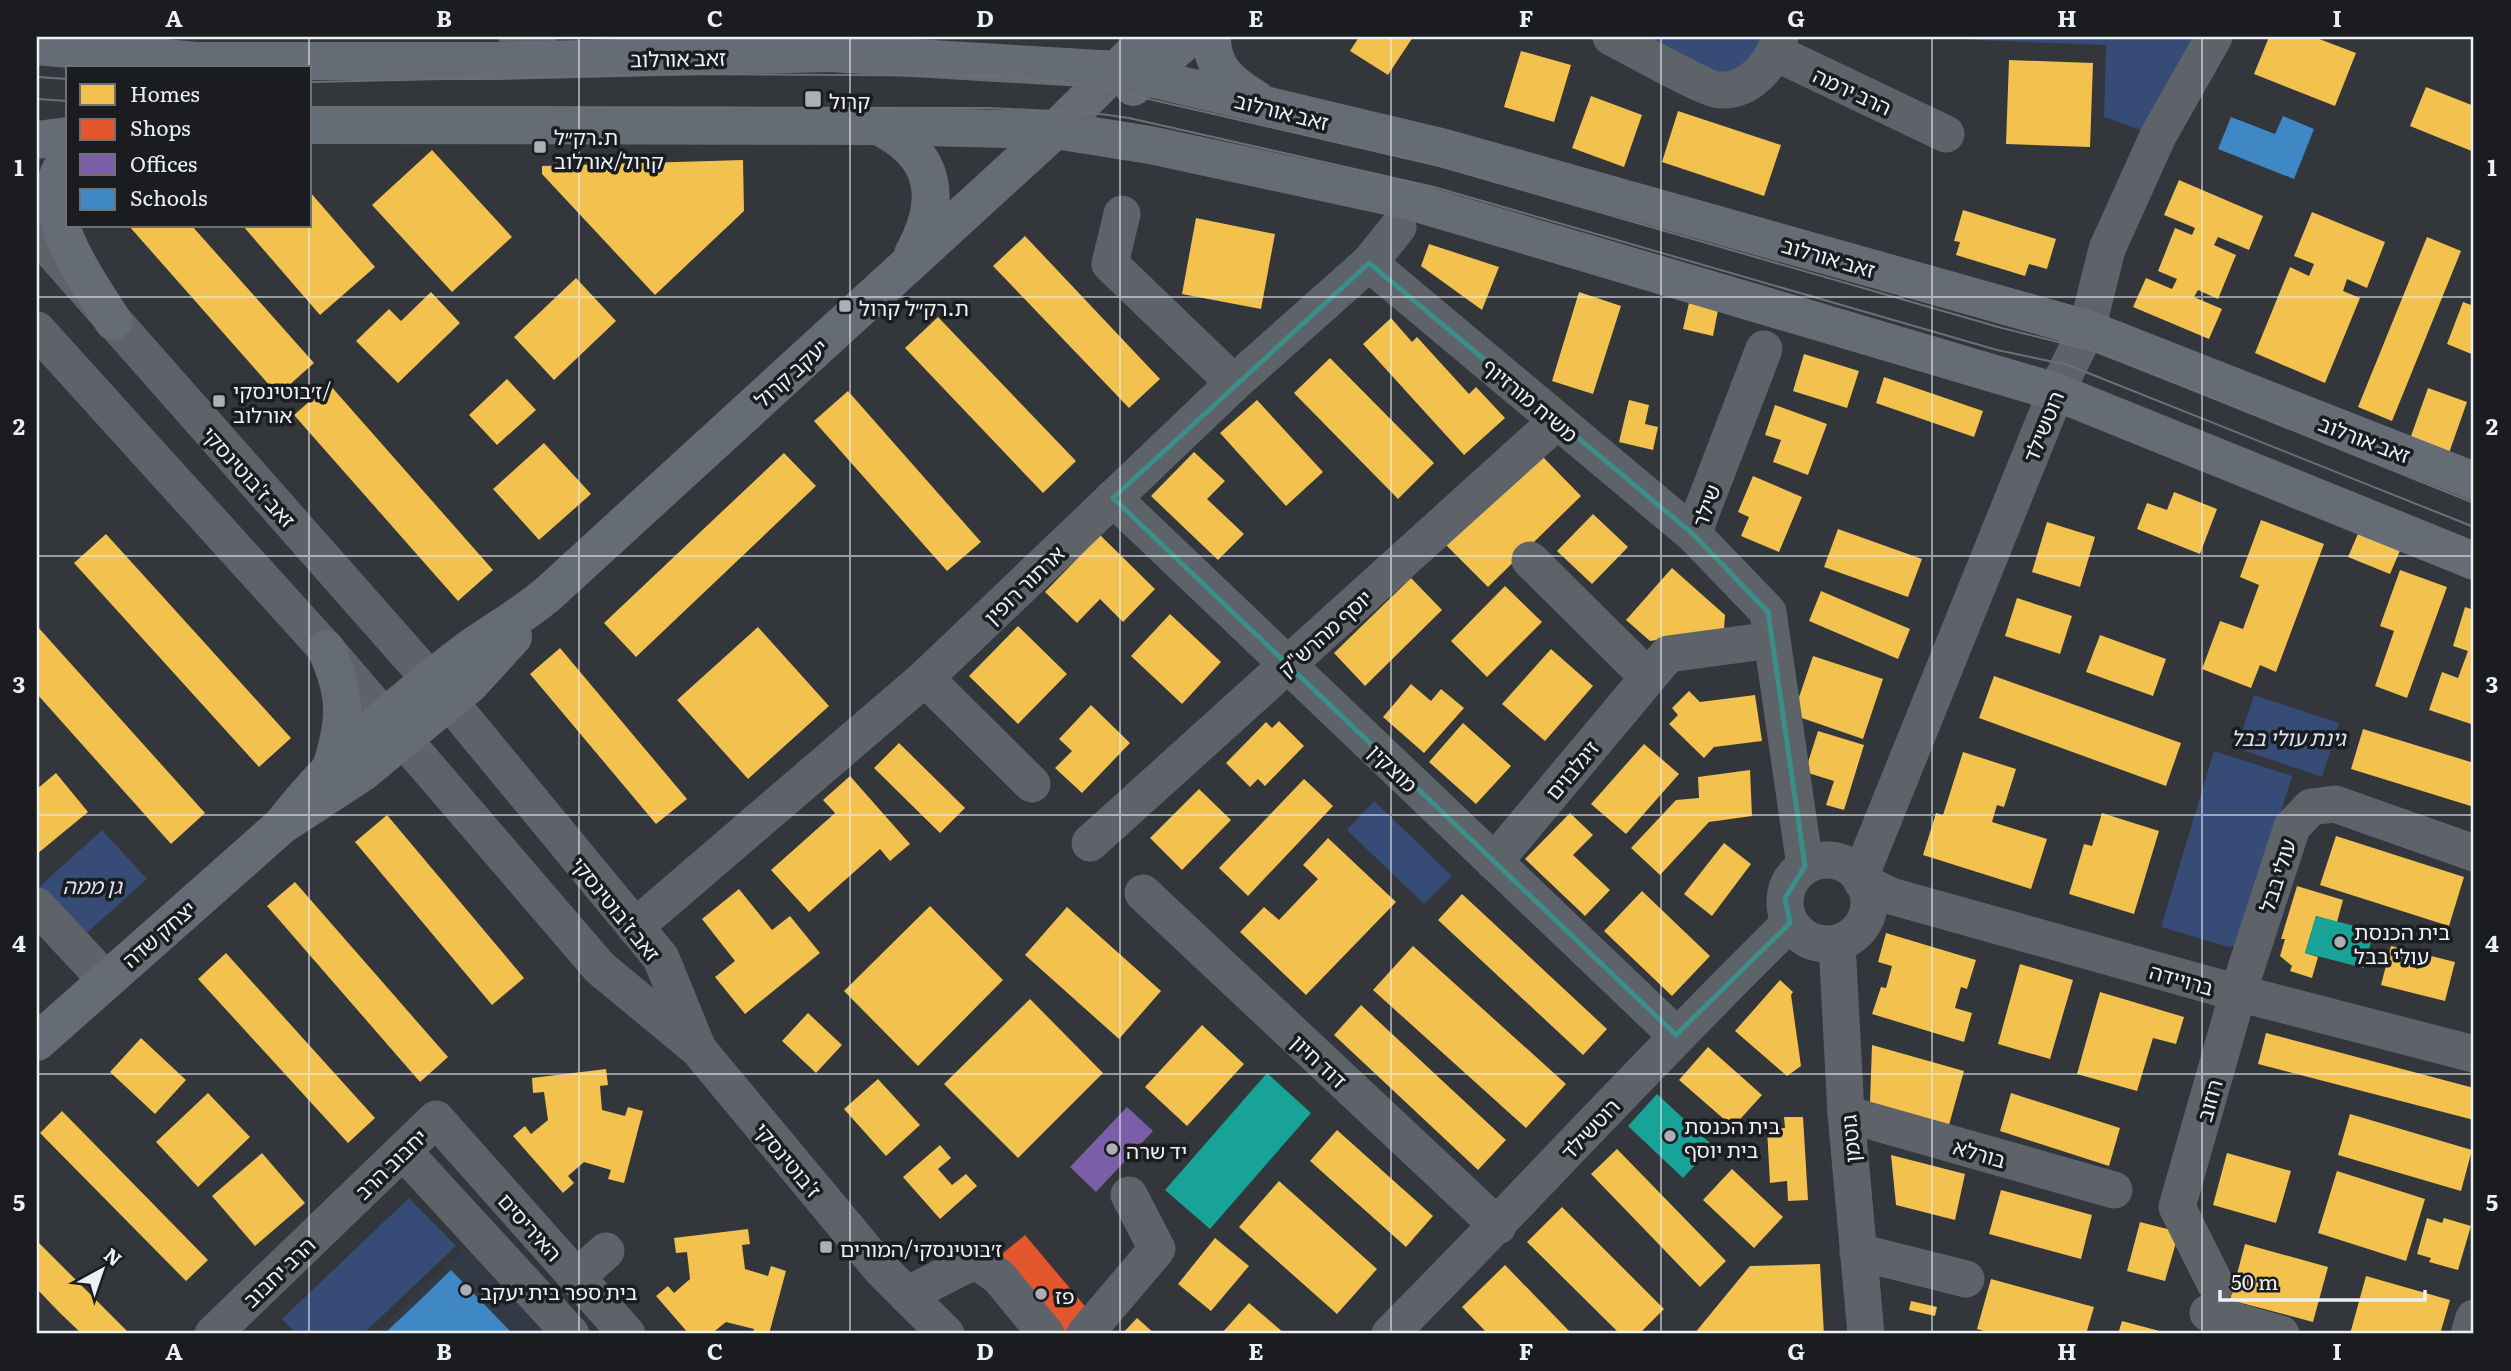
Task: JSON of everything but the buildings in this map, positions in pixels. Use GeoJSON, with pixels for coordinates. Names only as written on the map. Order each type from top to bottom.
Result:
{"type":"FeatureCollection","features":[{"type":"Feature","properties":{"kind":"main road","name":"יעקב קרול"},"geometry":{"type":"LineString","coordinates":[[1133,73],[1150,37]]}},
{"type":"Feature","properties":{"kind":"main road","name":"יעקב קרול"},"geometry":{"type":"LineString","coordinates":[[440,691],[466,652],[526,613],[1055,130],[1094,113],[1133,73],[1190,37]]}},
{"type":"Feature","properties":{"kind":"main road"},"geometry":{"type":"LineString","coordinates":[[1212,37],[1216,64],[1236,87],[1280,110]]}},
{"type":"Feature","properties":{"kind":"main road","name":"זאב אורלוב"},"geometry":{"type":"LineString","coordinates":[[37,46],[196,61],[553,60],[829,53],[1133,73],[1445,148],[2087,329],[2474,481]]}},
{"type":"Feature","properties":{"kind":"main road"},"geometry":{"type":"LineString","coordinates":[[312,125],[878,126],[1055,130],[1150,145],[1410,201],[2056,392],[2474,561]]}},
{"type":"Feature","properties":{"kind":"main road"},"geometry":{"type":"LineString","coordinates":[[878,126],[903,140],[922,160],[932,197],[926,225],[907,265]]}},
{"type":"Feature","properties":{"kind":"main road"},"geometry":{"type":"LineString","coordinates":[[37,140],[66,136]]}},
{"type":"Feature","properties":{"kind":"main road"},"geometry":{"type":"LineString","coordinates":[[66,162],[56,178],[54,192],[57,213],[66,240],[113,321]]}},
{"type":"Feature","properties":{"kind":"main road"},"geometry":{"type":"LineString","coordinates":[[326,649],[337,673],[343,698],[341,738],[330,768]]}},
{"type":"Feature","properties":{"kind":"main road","name":"יצחק שדה"},"geometry":{"type":"LineString","coordinates":[[37,1042],[282,825],[330,768],[395,728],[440,691]]}},
{"type":"Feature","properties":{"kind":"main road","name":"יצחק שדה"},"geometry":{"type":"LineString","coordinates":[[282,825],[337,791],[395,728]]}},
{"type":"Feature","properties":{"kind":"street"},"geometry":{"type":"LineString","coordinates":[[436,61],[467,37]]}},
{"type":"Feature","properties":{"kind":"street"},"geometry":{"type":"LineString","coordinates":[[517,37],[553,60]]}},
{"type":"Feature","properties":{"kind":"street"},"geometry":{"type":"LineString","coordinates":[[1611,37],[1717,91],[1741,87],[1764,69],[1778,45]]}},
{"type":"Feature","properties":{"kind":"street","name":"רוטשילד"},"geometry":{"type":"LineString","coordinates":[[1853,882],[1882,821],[2056,392],[2087,329],[2107,249],[2158,136],[2214,37]]}},
{"type":"Feature","properties":{"kind":"street","name":"הרב ירמה"},"geometry":{"type":"LineString","coordinates":[[1778,45],[1946,134]]}},
{"type":"Feature","properties":{"kind":"street"},"geometry":{"type":"LineString","coordinates":[[1122,214],[1110,264],[1234,383]]}},
{"type":"Feature","properties":{"kind":"street","name":"ארתור רופין"},"geometry":{"type":"LineString","coordinates":[[635,928],[925,678],[1234,383],[1369,263],[1398,227]]}},
{"type":"Feature","properties":{"kind":"street","name":"זאב ז'בוטינסקי"},"geometry":{"type":"LineString","coordinates":[[37,234],[440,691],[661,958],[698,1049]]}},
{"type":"Feature","properties":{"kind":"street"},"geometry":{"type":"LineString","coordinates":[[37,248],[86,289]]}},
{"type":"Feature","properties":{"kind":"street","name":"משיח מורזיוף"},"geometry":{"type":"LineString","coordinates":[[1369,263],[1693,534]]}},
{"type":"Feature","properties":{"kind":"street"},"geometry":{"type":"LineString","coordinates":[[37,330],[326,649],[600,968],[698,1049]]}},
{"type":"Feature","properties":{"kind":"street","name":"שילר"},"geometry":{"type":"LineString","coordinates":[[1764,349],[1693,534],[1768,612],[1772,640]]}},
{"type":"Feature","properties":{"kind":"street","name":"יוסף מהרש\"ק"},"geometry":{"type":"LineString","coordinates":[[1090,843],[1556,421]]}},
{"type":"Feature","properties":{"kind":"street","name":"מוצקין"},"geometry":{"type":"LineString","coordinates":[[1113,498],[1676,1035]]}},
{"type":"Feature","properties":{"kind":"street"},"geometry":{"type":"LineString","coordinates":[[1530,560],[1648,677]]}},
{"type":"Feature","properties":{"kind":"street"},"geometry":{"type":"LineString","coordinates":[[1772,640],[1853,882],[1857,931],[1836,943],[1810,941],[1790,923],[1785,898],[1788,885],[1853,882]]}},
{"type":"Feature","properties":{"kind":"street","name":"זיגלבוים"},"geometry":{"type":"LineString","coordinates":[[1494,862],[1668,654],[1772,640]]}},
{"type":"Feature","properties":{"kind":"street"},"geometry":{"type":"LineString","coordinates":[[925,678],[1032,784]]}},
{"type":"Feature","properties":{"kind":"street","name":"עולי בבל"},"geometry":{"type":"LineString","coordinates":[[2238,993],[2292,827],[2311,807],[2335,804],[2474,853]]}},
{"type":"Feature","properties":{"kind":"street","name":"ברויידה"},"geometry":{"type":"LineString","coordinates":[[1853,882],[2238,993],[2474,1054]]}},
{"type":"Feature","properties":{"kind":"street","name":"דוד חיון"},"geometry":{"type":"LineString","coordinates":[[1143,893],[1498,1226]]}},
{"type":"Feature","properties":{"kind":"street"},"geometry":{"type":"LineString","coordinates":[[37,906],[105,979]]}},
{"type":"Feature","properties":{"kind":"street","name":"רוטשילד"},"geometry":{"type":"LineString","coordinates":[[1390,1334],[1498,1226],[1676,1035],[1790,923]]}},
{"type":"Feature","properties":{"kind":"street","name":"גוטמן"},"geometry":{"type":"LineString","coordinates":[[1836,943],[1846,1114],[1866,1334]]}},
{"type":"Feature","properties":{"kind":"street","name":"רוזוב"},"geometry":{"type":"LineString","coordinates":[[2238,993],[2177,1207],[2212,1299],[2281,1334]]}},
{"type":"Feature","properties":{"kind":"street","name":"ז'בוטינסקי"},"geometry":{"type":"LineString","coordinates":[[698,1049],[881,1269]]}},
{"type":"Feature","properties":{"kind":"street","name":"בורלא"},"geometry":{"type":"LineString","coordinates":[[1846,1114],[2114,1190]]}},
{"type":"Feature","properties":{"kind":"street","name":"יחבוב הרב"},"geometry":{"type":"LineString","coordinates":[[344,1207],[436,1119]]}},
{"type":"Feature","properties":{"kind":"street","name":"האיריסים"},"geometry":{"type":"LineString","coordinates":[[436,1119],[627,1334]]}},
{"type":"Feature","properties":{"kind":"street"},"geometry":{"type":"LineString","coordinates":[[403,1150],[571,1334]]}},
{"type":"Feature","properties":{"kind":"street"},"geometry":{"type":"LineString","coordinates":[[1085,1334],[1157,1249],[1129,1195]]}},
{"type":"Feature","properties":{"kind":"street","name":"הרב יחבוב"},"geometry":{"type":"LineString","coordinates":[[213,1334],[344,1207]]}},
{"type":"Feature","properties":{"kind":"street"},"geometry":{"type":"LineString","coordinates":[[577,1277],[606,1251]]}},
{"type":"Feature","properties":{"kind":"street"},"geometry":{"type":"LineString","coordinates":[[1858,1252],[1966,1279]]}},
{"type":"Feature","properties":{"kind":"street"},"geometry":{"type":"LineString","coordinates":[[907,1295],[968,1264],[980,1263],[999,1277],[1046,1334]]}},
{"type":"Feature","properties":{"kind":"street"},"geometry":{"type":"LineString","coordinates":[[881,1269],[946,1334]]}},
{"type":"Feature","properties":{"kind":"street"},"geometry":{"type":"LineString","coordinates":[[881,1269],[919,1334]]}},
{"type":"Feature","properties":{"kind":"street"},"geometry":{"type":"LineString","coordinates":[[2469,1334],[2474,1318]]}},
{"type":"Feature","properties":{"kind":"highlighted area"},"geometry":{"type":"Polygon","coordinates":[[[1369,263],[1693,534],[1768,612],[1805,866],[1785,898],[1790,923],[1676,1035],[1113,498],[1369,263]]]}},
{"type":"Feature","properties":{"kind":"shaded area","name":"בית ספר בית יעקב"},"geometry":{"type":"Polygon","coordinates":[[[468,1245],[553,1334],[374,1334],[468,1245]]]}},
{"type":"Feature","properties":{"kind":"green space"},"geometry":{"type":"Polygon","coordinates":[[[1611,37],[1780,37],[1741,87],[1611,37]]]}},
{"type":"Feature","properties":{"kind":"green space"},"geometry":{"type":"Polygon","coordinates":[[[1974,37],[2214,37],[2158,136],[2104,117],[2106,45],[1974,40],[1974,37]]]}},
{"type":"Feature","properties":{"kind":"green space","name":"גינת עולי בבל"},"geometry":{"type":"Polygon","coordinates":[[[2254,695],[2339,723],[2322,777],[2237,748],[2254,695]]]}},
{"type":"Feature","properties":{"kind":"green space"},"geometry":{"type":"Polygon","coordinates":[[[2214,751],[2292,776],[2245,930],[2234,946],[2229,947],[2161,927],[2214,751]]]}},
{"type":"Feature","properties":{"kind":"green space"},"geometry":{"type":"Polygon","coordinates":[[[1374,801],[1452,876],[1424,904],[1347,830],[1374,801]]]}},
{"type":"Feature","properties":{"kind":"green space","name":"גן ממה"},"geometry":{"type":"Polygon","coordinates":[[[102,830],[147,879],[81,938],[37,889],[102,830]]]}},
{"type":"Feature","properties":{"kind":"green space"},"geometry":{"type":"Polygon","coordinates":[[[409,1198],[456,1246],[363,1334],[297,1334],[282,1319],[409,1198]]]}},
{"type":"Feature","properties":{"kind":"tram line"},"geometry":{"type":"LineString","coordinates":[[312,82],[669,74],[1001,76],[1088,85],[1439,166],[2002,328],[2098,352],[2474,503]]}},
{"type":"Feature","properties":{"kind":"tram line"},"geometry":{"type":"LineString","coordinates":[[37,77],[66,79]]}},
{"type":"Feature","properties":{"kind":"tram line"},"geometry":{"type":"LineString","coordinates":[[37,99],[66,101]]}},
{"type":"Feature","properties":{"kind":"tram line"},"geometry":{"type":"LineString","coordinates":[[312,107],[987,108],[1094,113],[1129,118],[1434,187],[1997,350],[2068,365],[2474,527]]}},
{"type":"Feature","properties":{"kind":"place","name":"קרול"},"geometry":{"type":"Point","coordinates":[813,99]}},
{"type":"Feature","properties":{"kind":"place","name":"ת.רק״ל קרול/אורלוב"},"geometry":{"type":"Point","coordinates":[540,147]}},
{"type":"Feature","properties":{"kind":"place","name":"ת.רק״ל קרול"},"geometry":{"type":"Point","coordinates":[845,306]}},
{"type":"Feature","properties":{"kind":"place","name":"ז׳בוטינסקי/ אורלוב"},"geometry":{"type":"Point","coordinates":[219,401]}},
{"type":"Feature","properties":{"kind":"place","name":"בית הכנסת עולי בבל"},"geometry":{"type":"Point","coordinates":[2340,942]}},
{"type":"Feature","properties":{"kind":"place","name":"בית הכנסת בית יוסף"},"geometry":{"type":"Point","coordinates":[1670,1136]}},
{"type":"Feature","properties":{"kind":"place","name":"יד שרה"},"geometry":{"type":"Point","coordinates":[1112,1149]}},
{"type":"Feature","properties":{"kind":"place","name":"ז׳בוטינסקי/המורים"},"geometry":{"type":"Point","coordinates":[826,1247]}},
{"type":"Feature","properties":{"kind":"place","name":"בית ספר בית יעקב"},"geometry":{"type":"Point","coordinates":[466,1290]}},
{"type":"Feature","properties":{"kind":"place","name":"פז"},"geometry":{"type":"Point","coordinates":[1041,1294]}}]}
